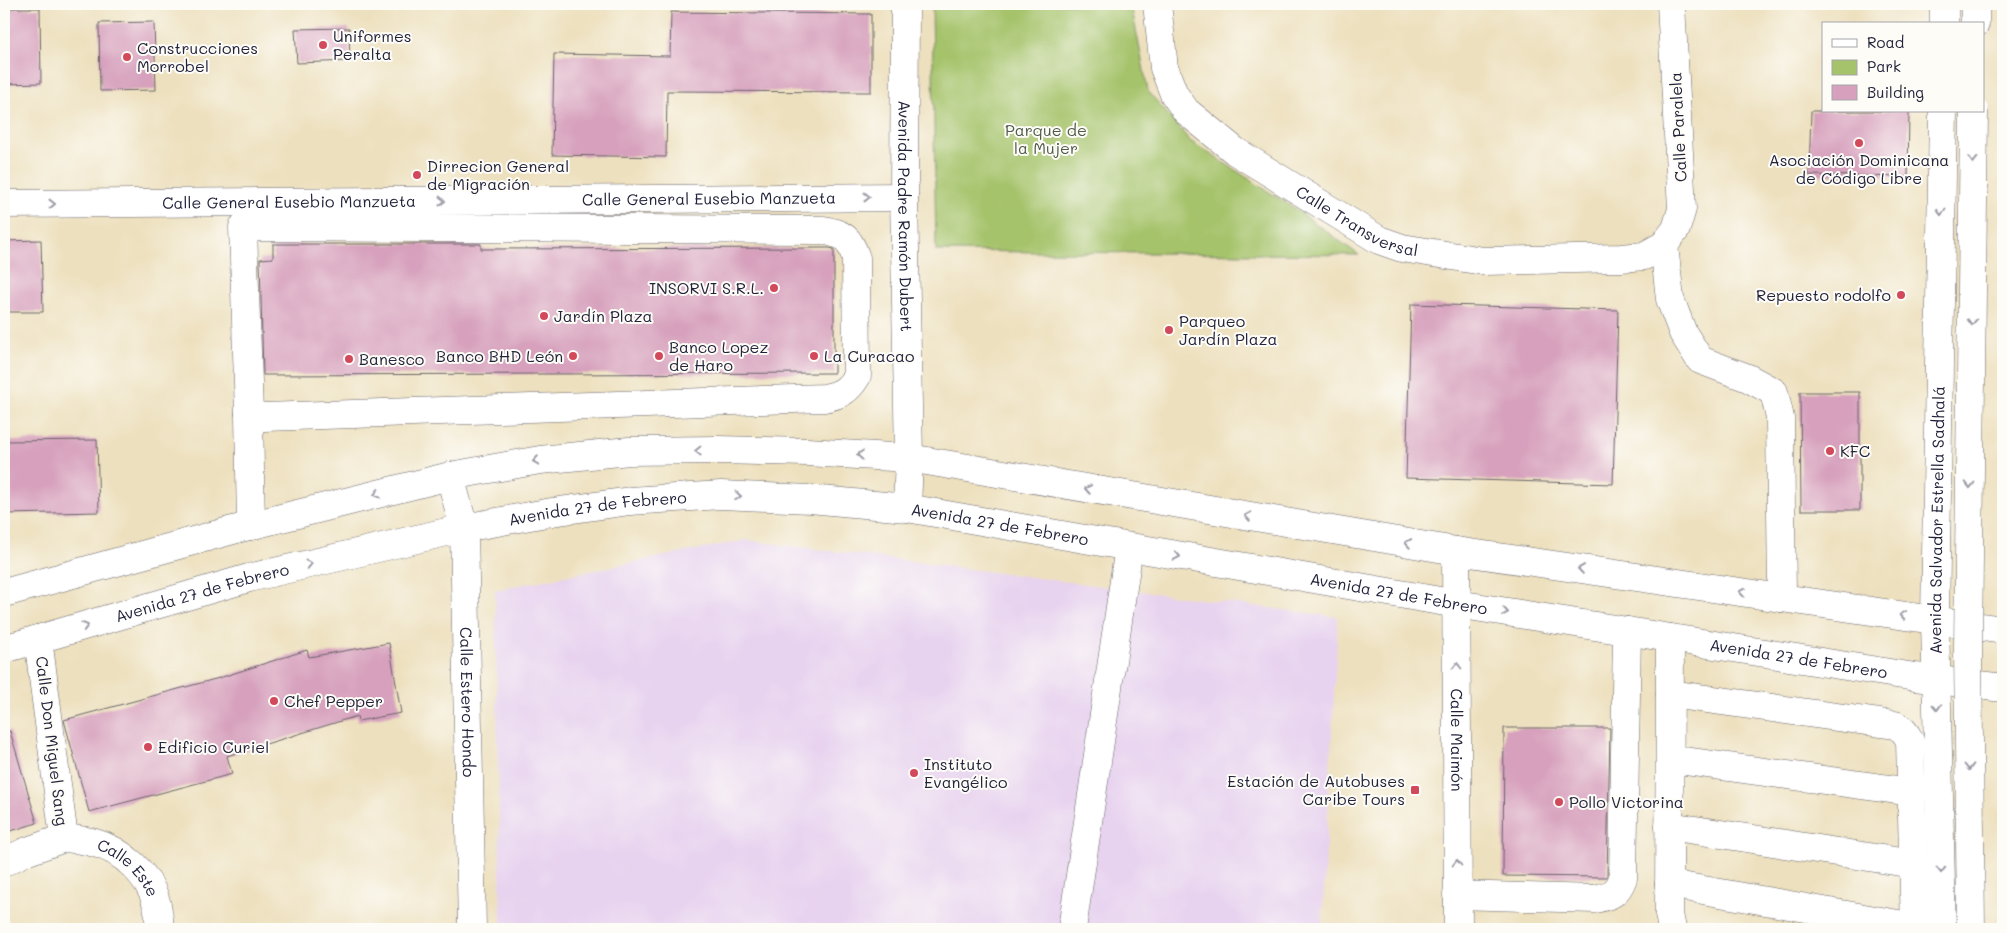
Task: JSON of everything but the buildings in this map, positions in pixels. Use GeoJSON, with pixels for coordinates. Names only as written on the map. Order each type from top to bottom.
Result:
{"type":"FeatureCollection","features":[{"type":"Feature","properties":{"kind":"main road","name":"Avenida Padre Ramón Dubert"},"geometry":{"type":"LineString","coordinates":[[905,4],[904,197],[909,458],[907,508]]}},
{"type":"Feature","properties":{"kind":"main road","name":"Calle Transversal"},"geometry":{"type":"LineString","coordinates":[[1156,4],[1164,68],[1174,94],[1186,111],[1235,151],[1379,240],[1402,248],[1483,261],[1644,256],[1664,245]]}},
{"type":"Feature","properties":{"kind":"main road","name":"Calle Paralela"},"geometry":{"type":"LineString","coordinates":[[1664,245],[1676,229],[1682,209],[1672,4]]}},
{"type":"Feature","properties":{"kind":"main road"},"geometry":{"type":"LineString","coordinates":[[1944,4],[1944,22]]}},
{"type":"Feature","properties":{"kind":"main road"},"geometry":{"type":"LineString","coordinates":[[1974,22],[1975,4]]}},
{"type":"Feature","properties":{"kind":"main road","name":"Avenida Salvador Estrella Sadhalá"},"geometry":{"type":"LineString","coordinates":[[1942,929],[1935,620],[1943,112]]}},
{"type":"Feature","properties":{"kind":"main road","name":"Avenida Salvador Estrella Sadhalá"},"geometry":{"type":"LineString","coordinates":[[1971,929],[1968,648],[1974,112]]}},
{"type":"Feature","properties":{"kind":"main road","name":"Calle General Eusebio Manzueta"},"geometry":{"type":"LineString","coordinates":[[4,204],[904,197]]}},
{"type":"Feature","properties":{"kind":"main road"},"geometry":{"type":"LineString","coordinates":[[249,414],[274,417],[824,398],[839,395],[850,388],[857,376],[856,258],[850,242],[836,233],[823,230],[243,226],[251,526]]}},
{"type":"Feature","properties":{"kind":"main road"},"geometry":{"type":"LineString","coordinates":[[1664,245],[1670,299],[1682,333],[1700,360],[1748,378],[1774,392],[1780,418],[1782,598]]}},
{"type":"Feature","properties":{"kind":"main road"},"geometry":{"type":"LineString","coordinates":[[4,594],[251,526],[450,476],[540,460],[629,451],[787,452],[909,458],[1456,552],[2003,630]]}},
{"type":"Feature","properties":{"kind":"main road","name":"Calle Estero Hondo"},"geometry":{"type":"LineString","coordinates":[[450,476],[464,528],[472,929]]}},
{"type":"Feature","properties":{"kind":"main road","name":"Avenida 27 de Febrero"},"geometry":{"type":"LineString","coordinates":[[4,649],[249,578],[464,528],[552,512],[630,501],[721,495],[810,499],[907,508],[1456,604],[1936,680],[2003,688]]}},
{"type":"Feature","properties":{"kind":"main road"},"geometry":{"type":"LineString","coordinates":[[1072,929],[1129,547]]}},
{"type":"Feature","properties":{"kind":"main road","name":"Calle Maimón"},"geometry":{"type":"LineString","coordinates":[[1456,552],[1458,929]]}},
{"type":"Feature","properties":{"kind":"main road"},"geometry":{"type":"LineString","coordinates":[[1458,896],[1596,898],[1609,896],[1619,890],[1623,878],[1627,631]]}},
{"type":"Feature","properties":{"kind":"main road"},"geometry":{"type":"LineString","coordinates":[[1670,638],[1669,914],[1672,929]]}},
{"type":"Feature","properties":{"kind":"main road","name":"Calle Don Miguel Sang"},"geometry":{"type":"LineString","coordinates":[[4,862],[64,838],[38,639]]}},
{"type":"Feature","properties":{"kind":"main road"},"geometry":{"type":"LineString","coordinates":[[1669,884],[1915,928],[1910,741],[1907,733],[1894,725],[1670,694]]}},
{"type":"Feature","properties":{"kind":"main road"},"geometry":{"type":"LineString","coordinates":[[1670,759],[1912,792]]}},
{"type":"Feature","properties":{"kind":"main road"},"geometry":{"type":"LineString","coordinates":[[1669,826],[1914,864]]}},
{"type":"Feature","properties":{"kind":"main road","name":"Calle Este"},"geometry":{"type":"LineString","coordinates":[[64,838],[96,843],[115,852],[132,864],[145,879],[156,902],[160,929]]}},
{"type":"Feature","properties":{"kind":"shaded area","name":"Instituto Evangélico"},"geometry":{"type":"Polygon","coordinates":[[[746,540],[1338,617],[1322,929],[501,929],[495,590],[746,540]]]}},
{"type":"Feature","properties":{"kind":"green space","name":"Parque de la Mujer"},"geometry":{"type":"Polygon","coordinates":[[[932,4],[1131,4],[1148,91],[1190,141],[1294,208],[1359,255],[936,251],[932,4]]]}},
{"type":"Feature","properties":{"kind":"place","name":"Uniformes Peralta"},"geometry":{"type":"Point","coordinates":[323,45]}},
{"type":"Feature","properties":{"kind":"place","name":"Construcciones Morrobel"},"geometry":{"type":"Point","coordinates":[127,57]}},
{"type":"Feature","properties":{"kind":"place","name":"Asociación Dominicana de Código Libre"},"geometry":{"type":"Point","coordinates":[1859,143]}},
{"type":"Feature","properties":{"kind":"place","name":"Dirrecion General de Migración"},"geometry":{"type":"Point","coordinates":[417,175]}},
{"type":"Feature","properties":{"kind":"place","name":"INSORVI S.R.L."},"geometry":{"type":"Point","coordinates":[774,288]}},
{"type":"Feature","properties":{"kind":"place","name":"Repuesto rodolfo"},"geometry":{"type":"Point","coordinates":[1901,295]}},
{"type":"Feature","properties":{"kind":"place","name":"Jardín Plaza"},"geometry":{"type":"Point","coordinates":[544,316]}},
{"type":"Feature","properties":{"kind":"place","name":"Parqueo Jardín Plaza"},"geometry":{"type":"Point","coordinates":[1169,330]}},
{"type":"Feature","properties":{"kind":"place","name":"Banco BHD León"},"geometry":{"type":"Point","coordinates":[573,356]}},
{"type":"Feature","properties":{"kind":"place","name":"Banco Lopez de Haro"},"geometry":{"type":"Point","coordinates":[659,356]}},
{"type":"Feature","properties":{"kind":"place","name":"La Curacao"},"geometry":{"type":"Point","coordinates":[814,356]}},
{"type":"Feature","properties":{"kind":"place","name":"Banesco"},"geometry":{"type":"Point","coordinates":[349,359]}},
{"type":"Feature","properties":{"kind":"place","name":"KFC"},"geometry":{"type":"Point","coordinates":[1830,451]}},
{"type":"Feature","properties":{"kind":"place","name":"Chef Pepper"},"geometry":{"type":"Point","coordinates":[274,701]}},
{"type":"Feature","properties":{"kind":"place","name":"Edificio Curiel"},"geometry":{"type":"Point","coordinates":[148,747]}},
{"type":"Feature","properties":{"kind":"place","name":"Instituto Evangélico"},"geometry":{"type":"Point","coordinates":[914,773]}},
{"type":"Feature","properties":{"kind":"place","name":"Estación de Autobuses Caribe Tours"},"geometry":{"type":"Point","coordinates":[1415,790]}},
{"type":"Feature","properties":{"kind":"place","name":"Pollo Victorina"},"geometry":{"type":"Point","coordinates":[1559,802]}}]}
